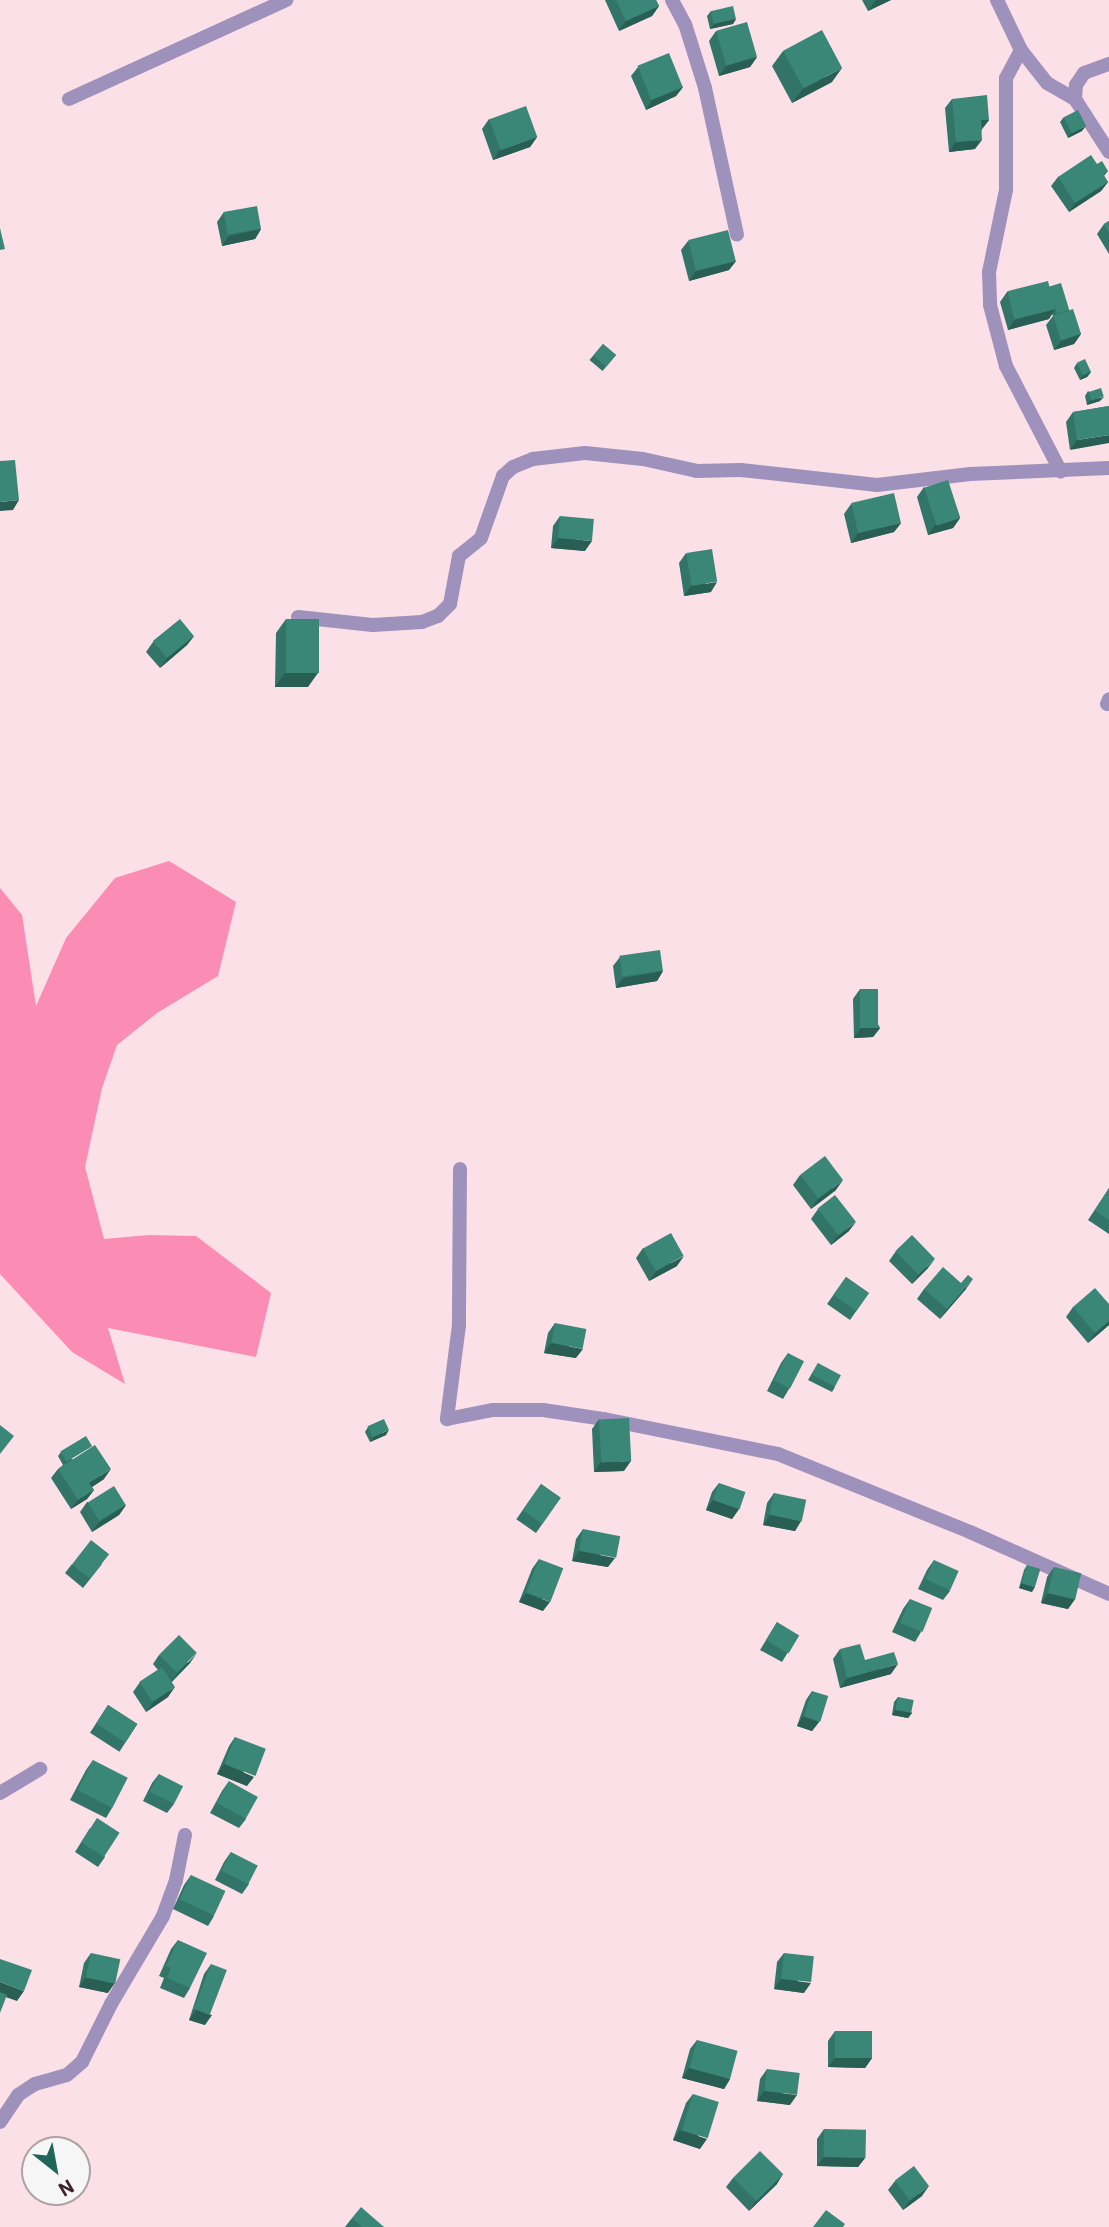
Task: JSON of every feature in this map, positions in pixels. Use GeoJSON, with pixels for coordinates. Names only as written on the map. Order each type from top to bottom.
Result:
{"type":"FeatureCollection","features":[{"type":"Feature","properties":{"kind":"street"},"geometry":{"type":"LineString","coordinates":[[69,99],[226,30],[286,0]]}},
{"type":"Feature","properties":{"kind":"street"},"geometry":{"type":"LineString","coordinates":[[672,0],[685,24],[705,88],[737,234]]}},
{"type":"Feature","properties":{"kind":"street"},"geometry":{"type":"LineString","coordinates":[[997,0],[1021,50],[1047,83],[1074,99],[1109,152]]}},
{"type":"Feature","properties":{"kind":"street"},"geometry":{"type":"LineString","coordinates":[[1021,50],[1006,78],[1006,190],[989,272],[990,305],[1006,366],[1061,472]]}},
{"type":"Feature","properties":{"kind":"street"},"geometry":{"type":"LineString","coordinates":[[1074,99],[1076,85],[1084,73],[1109,64]]}},
{"type":"Feature","properties":{"kind":"street"},"geometry":{"type":"LineString","coordinates":[[298,617],[373,625],[422,622],[438,616],[450,604],[459,556],[481,538],[503,476],[513,467],[533,459],[585,453],[643,459],[697,471],[751,471],[877,485],[970,474],[1109,468]]}},
{"type":"Feature","properties":{"kind":"street"},"geometry":{"type":"LineString","coordinates":[[460,1169],[459,1325],[447,1419],[493,1410],[543,1410],[778,1454],[970,1532],[1109,1594]]}},
{"type":"Feature","properties":{"kind":"street"},"geometry":{"type":"LineString","coordinates":[[0,1793],[40,1769]]}},
{"type":"Feature","properties":{"kind":"street"},"geometry":{"type":"LineString","coordinates":[[0,2122],[18,2095],[36,2084],[67,2075],[82,2062],[111,2004],[163,1916],[176,1880],[185,1835]]}},
{"type":"Feature","properties":{"kind":"shaded area"},"geometry":{"type":"Polygon","coordinates":[[[169,861],[236,902],[218,976],[157,1013],[117,1045],[102,1088],[85,1167],[104,1239],[149,1235],[196,1236],[271,1293],[256,1357],[108,1328],[125,1384],[72,1352],[0,1274],[0,888],[22,915],[36,1006],[66,938],[115,878],[169,861]]]}},
{"type":"Feature","properties":{"kind":"building"},"geometry":{"type":"Polygon","coordinates":[[[616,0],[656,0],[659,6],[626,21],[616,0]]]}},
{"type":"Feature","properties":{"kind":"building"},"geometry":{"type":"Polygon","coordinates":[[[733,6],[736,19],[714,24],[711,11],[733,6]]]}},
{"type":"Feature","properties":{"kind":"building"},"geometry":{"type":"Polygon","coordinates":[[[747,22],[757,57],[726,65],[716,31],[747,22]]]}},
{"type":"Feature","properties":{"kind":"building"},"geometry":{"type":"Polygon","coordinates":[[[822,30],[842,68],[803,89],[783,51],[822,30]]]}},
{"type":"Feature","properties":{"kind":"building"},"geometry":{"type":"Polygon","coordinates":[[[669,53],[683,87],[651,100],[637,66],[669,53]]]}},
{"type":"Feature","properties":{"kind":"building"},"geometry":{"type":"Polygon","coordinates":[[[987,95],[989,120],[981,120],[982,140],[956,142],[952,99],[987,95]]]}},
{"type":"Feature","properties":{"kind":"building"},"geometry":{"type":"Polygon","coordinates":[[[526,106],[537,137],[501,150],[489,119],[526,106]]]}},
{"type":"Feature","properties":{"kind":"building"},"geometry":{"type":"Polygon","coordinates":[[[1078,110],[1086,126],[1072,133],[1064,117],[1078,110]]]}},
{"type":"Feature","properties":{"kind":"building"},"geometry":{"type":"Polygon","coordinates":[[[1091,155],[1097,164],[1102,161],[1108,171],[1103,174],[1108,182],[1075,203],[1058,177],[1091,155]]]}},
{"type":"Feature","properties":{"kind":"building"},"geometry":{"type":"Polygon","coordinates":[[[257,206],[261,229],[228,235],[224,212],[257,206]]]}},
{"type":"Feature","properties":{"kind":"building"},"geometry":{"type":"Polygon","coordinates":[[[0,228],[5,249],[0,250],[0,228]]]}},
{"type":"Feature","properties":{"kind":"building"},"geometry":{"type":"Polygon","coordinates":[[[728,230],[736,261],[696,271],[688,240],[728,230]]]}},
{"type":"Feature","properties":{"kind":"building"},"geometry":{"type":"Polygon","coordinates":[[[1048,281],[1055,309],[1014,319],[1007,291],[1048,281]]]}},
{"type":"Feature","properties":{"kind":"building"},"geometry":{"type":"Polygon","coordinates":[[[1061,283],[1069,310],[1057,314],[1049,287],[1061,283]]]}},
{"type":"Feature","properties":{"kind":"building"},"geometry":{"type":"Polygon","coordinates":[[[1073,309],[1081,334],[1061,340],[1053,315],[1073,309]]]}},
{"type":"Feature","properties":{"kind":"building"},"geometry":{"type":"Polygon","coordinates":[[[603,344],[616,355],[606,366],[593,355],[603,344]]]}},
{"type":"Feature","properties":{"kind":"building"},"geometry":{"type":"Polygon","coordinates":[[[1085,359],[1091,372],[1083,375],[1077,363],[1085,359]]]}},
{"type":"Feature","properties":{"kind":"building"},"geometry":{"type":"Polygon","coordinates":[[[1101,388],[1104,397],[1091,401],[1089,392],[1101,388]]]}},
{"type":"Feature","properties":{"kind":"building"},"geometry":{"type":"Polygon","coordinates":[[[1109,406],[1109,435],[1077,440],[1073,412],[1109,406]]]}},
{"type":"Feature","properties":{"kind":"building"},"geometry":{"type":"Polygon","coordinates":[[[15,460],[19,500],[0,502],[0,461],[15,460]]]}},
{"type":"Feature","properties":{"kind":"building"},"geometry":{"type":"Polygon","coordinates":[[[948,480],[960,518],[937,526],[924,488],[948,480]]]}},
{"type":"Feature","properties":{"kind":"building"},"geometry":{"type":"Polygon","coordinates":[[[894,493],[901,523],[858,533],[851,503],[894,493]]]}},
{"type":"Feature","properties":{"kind":"building"},"geometry":{"type":"Polygon","coordinates":[[[560,516],[594,519],[592,541],[558,538],[560,516]]]}},
{"type":"Feature","properties":{"kind":"building"},"geometry":{"type":"Polygon","coordinates":[[[712,549],[717,582],[691,586],[686,553],[712,549]]]}},
{"type":"Feature","properties":{"kind":"building"},"geometry":{"type":"Polygon","coordinates":[[[180,619],[194,636],[167,658],[153,641],[180,619]]]}},
{"type":"Feature","properties":{"kind":"building"},"geometry":{"type":"Polygon","coordinates":[[[286,619],[319,619],[319,673],[286,673],[286,619]]]}},
{"type":"Feature","properties":{"kind":"building"},"geometry":{"type":"Polygon","coordinates":[[[660,950],[663,971],[622,977],[619,956],[660,950]]]}},
{"type":"Feature","properties":{"kind":"building"},"geometry":{"type":"Polygon","coordinates":[[[860,989],[878,989],[878,1028],[860,1028],[860,989]]]}},
{"type":"Feature","properties":{"kind":"building"},"geometry":{"type":"Polygon","coordinates":[[[825,1156],[843,1180],[818,1199],[800,1175],[825,1156]]]}},
{"type":"Feature","properties":{"kind":"building"},"geometry":{"type":"Polygon","coordinates":[[[1109,1188],[1109,1220],[1095,1211],[1109,1188]]]}},
{"type":"Feature","properties":{"kind":"building"},"geometry":{"type":"Polygon","coordinates":[[[835,1195],[856,1222],[839,1235],[818,1209],[835,1195]]]}},
{"type":"Feature","properties":{"kind":"building"},"geometry":{"type":"Polygon","coordinates":[[[671,1233],[684,1256],[656,1271],[643,1249],[671,1233]]]}},
{"type":"Feature","properties":{"kind":"building"},"geometry":{"type":"Polygon","coordinates":[[[912,1235],[935,1259],[918,1275],[895,1251],[912,1235]]]}},
{"type":"Feature","properties":{"kind":"building"},"geometry":{"type":"Polygon","coordinates":[[[943,1267],[961,1283],[968,1275],[973,1279],[947,1309],[924,1289],[943,1267]]]}},
{"type":"Feature","properties":{"kind":"building"},"geometry":{"type":"Polygon","coordinates":[[[846,1277],[869,1293],[856,1311],[833,1295],[846,1277]]]}},
{"type":"Feature","properties":{"kind":"building"},"geometry":{"type":"Polygon","coordinates":[[[1095,1288],[1109,1304],[1109,1321],[1095,1333],[1073,1307],[1095,1288]]]}},
{"type":"Feature","properties":{"kind":"building"},"geometry":{"type":"Polygon","coordinates":[[[555,1323],[586,1329],[583,1349],[551,1343],[555,1323]]]}},
{"type":"Feature","properties":{"kind":"building"},"geometry":{"type":"Polygon","coordinates":[[[788,1353],[804,1361],[790,1389],[774,1381],[788,1353]]]}},
{"type":"Feature","properties":{"kind":"building"},"geometry":{"type":"Polygon","coordinates":[[[818,1363],[841,1375],[835,1387],[812,1374],[818,1363]]]}},
{"type":"Feature","properties":{"kind":"building"},"geometry":{"type":"Polygon","coordinates":[[[629,1418],[631,1461],[601,1463],[599,1420],[629,1418]]]}},
{"type":"Feature","properties":{"kind":"building"},"geometry":{"type":"Polygon","coordinates":[[[384,1419],[389,1430],[372,1437],[368,1426],[384,1419]]]}},
{"type":"Feature","properties":{"kind":"building"},"geometry":{"type":"Polygon","coordinates":[[[0,1425],[14,1436],[0,1454],[0,1425]]]}},
{"type":"Feature","properties":{"kind":"building"},"geometry":{"type":"Polygon","coordinates":[[[86,1436],[92,1446],[66,1462],[60,1451],[86,1436]]]}},
{"type":"Feature","properties":{"kind":"building"},"geometry":{"type":"Polygon","coordinates":[[[95,1445],[111,1469],[89,1483],[94,1490],[78,1500],[58,1469],[95,1445]]]}},
{"type":"Feature","properties":{"kind":"building"},"geometry":{"type":"Polygon","coordinates":[[[719,1483],[745,1492],[740,1509],[713,1500],[719,1483]]]}},
{"type":"Feature","properties":{"kind":"building"},"geometry":{"type":"Polygon","coordinates":[[[541,1484],[561,1498],[542,1524],[523,1510],[541,1484]]]}},
{"type":"Feature","properties":{"kind":"building"},"geometry":{"type":"Polygon","coordinates":[[[114,1486],[126,1505],[99,1521],[88,1502],[114,1486]]]}},
{"type":"Feature","properties":{"kind":"building"},"geometry":{"type":"Polygon","coordinates":[[[774,1493],[806,1500],[802,1521],[769,1515],[774,1493]]]}},
{"type":"Feature","properties":{"kind":"building"},"geometry":{"type":"Polygon","coordinates":[[[583,1529],[620,1536],[616,1558],[579,1551],[583,1529]]]}},
{"type":"Feature","properties":{"kind":"building"},"geometry":{"type":"Polygon","coordinates":[[[91,1540],[109,1554],[90,1579],[72,1564],[91,1540]]]}},
{"type":"Feature","properties":{"kind":"building"},"geometry":{"type":"Polygon","coordinates":[[[539,1559],[563,1568],[550,1602],[526,1593],[539,1559]]]}},
{"type":"Feature","properties":{"kind":"building"},"geometry":{"type":"Polygon","coordinates":[[[934,1560],[959,1571],[950,1590],[925,1579],[934,1560]]]}},
{"type":"Feature","properties":{"kind":"building"},"geometry":{"type":"Polygon","coordinates":[[[1027,1565],[1040,1569],[1035,1587],[1021,1583],[1027,1565]]]}},
{"type":"Feature","properties":{"kind":"building"},"geometry":{"type":"Polygon","coordinates":[[[1054,1567],[1081,1573],[1075,1600],[1048,1593],[1054,1567]]]}},
{"type":"Feature","properties":{"kind":"building"},"geometry":{"type":"Polygon","coordinates":[[[910,1599],[932,1608],[923,1632],[900,1623],[910,1599]]]}},
{"type":"Feature","properties":{"kind":"building"},"geometry":{"type":"Polygon","coordinates":[[[777,1622],[799,1635],[788,1653],[766,1640],[777,1622]]]}},
{"type":"Feature","properties":{"kind":"building"},"geometry":{"type":"Polygon","coordinates":[[[179,1635],[197,1653],[177,1672],[159,1655],[179,1635]]]}},
{"type":"Feature","properties":{"kind":"building"},"geometry":{"type":"Polygon","coordinates":[[[860,1644],[865,1660],[894,1652],[898,1664],[847,1678],[840,1649],[860,1644]]]}},
{"type":"Feature","properties":{"kind":"building"},"geometry":{"type":"Polygon","coordinates":[[[162,1667],[175,1687],[152,1702],[139,1682],[162,1667]]]}},
{"type":"Feature","properties":{"kind":"building"},"geometry":{"type":"Polygon","coordinates":[[[812,1691],[828,1696],[820,1722],[804,1717],[812,1691]]]}},
{"type":"Feature","properties":{"kind":"building"},"geometry":{"type":"Polygon","coordinates":[[[898,1697],[914,1700],[911,1713],[896,1710],[898,1697]]]}},
{"type":"Feature","properties":{"kind":"building"},"geometry":{"type":"Polygon","coordinates":[[[108,1705],[137,1724],[125,1743],[96,1723],[108,1705]]]}},
{"type":"Feature","properties":{"kind":"building"},"geometry":{"type":"Polygon","coordinates":[[[235,1737],[266,1749],[255,1776],[225,1764],[235,1737]]]}},
{"type":"Feature","properties":{"kind":"building"},"geometry":{"type":"Polygon","coordinates":[[[93,1760],[128,1778],[112,1808],[78,1790],[93,1760]]]}},
{"type":"Feature","properties":{"kind":"building"},"geometry":{"type":"Polygon","coordinates":[[[159,1774],[183,1786],[174,1804],[150,1792],[159,1774]]]}},
{"type":"Feature","properties":{"kind":"building"},"geometry":{"type":"Polygon","coordinates":[[[229,1781],[258,1797],[246,1819],[217,1803],[229,1781]]]}},
{"type":"Feature","properties":{"kind":"building"},"geometry":{"type":"Polygon","coordinates":[[[97,1818],[120,1833],[104,1857],[81,1842],[97,1818]]]}},
{"type":"Feature","properties":{"kind":"building"},"geometry":{"type":"Polygon","coordinates":[[[231,1852],[258,1866],[248,1884],[221,1871],[231,1852]]]}},
{"type":"Feature","properties":{"kind":"building"},"geometry":{"type":"Polygon","coordinates":[[[191,1875],[225,1891],[214,1916],[180,1899],[191,1875]]]}},
{"type":"Feature","properties":{"kind":"building"},"geometry":{"type":"Polygon","coordinates":[[[178,1940],[207,1953],[190,1988],[167,1978],[171,1968],[166,1966],[178,1940]]]}},
{"type":"Feature","properties":{"kind":"building"},"geometry":{"type":"Polygon","coordinates":[[[91,1953],[120,1959],[115,1984],[86,1977],[91,1953]]]}},
{"type":"Feature","properties":{"kind":"building"},"geometry":{"type":"Polygon","coordinates":[[[784,1953],[814,1956],[811,1982],[781,1979],[784,1953]]]}},
{"type":"Feature","properties":{"kind":"building"},"geometry":{"type":"Polygon","coordinates":[[[0,1959],[32,1970],[24,1991],[0,1982],[0,1959]]]}},
{"type":"Feature","properties":{"kind":"building"},"geometry":{"type":"Polygon","coordinates":[[[211,1964],[227,1970],[210,2015],[194,2009],[211,1964]]]}},
{"type":"Feature","properties":{"kind":"building"},"geometry":{"type":"Polygon","coordinates":[[[0,1992],[7,1995],[0,2013],[0,1992]]]}},
{"type":"Feature","properties":{"kind":"building"},"geometry":{"type":"Polygon","coordinates":[[[835,2031],[872,2031],[872,2058],[835,2058],[835,2031]]]}},
{"type":"Feature","properties":{"kind":"building"},"geometry":{"type":"Polygon","coordinates":[[[697,2040],[738,2051],[730,2079],[689,2068],[697,2040]]]}},
{"type":"Feature","properties":{"kind":"building"},"geometry":{"type":"Polygon","coordinates":[[[767,2069],[800,2073],[797,2095],[764,2091],[767,2069]]]}},
{"type":"Feature","properties":{"kind":"building"},"geometry":{"type":"Polygon","coordinates":[[[693,2094],[719,2102],[708,2138],[682,2130],[693,2094]]]}},
{"type":"Feature","properties":{"kind":"building"},"geometry":{"type":"Polygon","coordinates":[[[824,2129],[866,2130],[866,2158],[824,2157],[824,2129]]]}},
{"type":"Feature","properties":{"kind":"building"},"geometry":{"type":"Polygon","coordinates":[[[760,2151],[783,2174],[756,2201],[733,2178],[760,2151]]]}},
{"type":"Feature","properties":{"kind":"building"},"geometry":{"type":"Polygon","coordinates":[[[914,2166],[929,2186],[910,2200],[895,2180],[914,2166]]]}},
{"type":"Feature","properties":{"kind":"building"},"geometry":{"type":"Polygon","coordinates":[[[361,2207],[384,2227],[362,2227],[352,2218],[361,2207]]]}},
{"type":"Feature","properties":{"kind":"building"},"geometry":{"type":"Polygon","coordinates":[[[826,2210],[845,2224],[843,2227],[813,2227],[826,2210]]]}}]}
